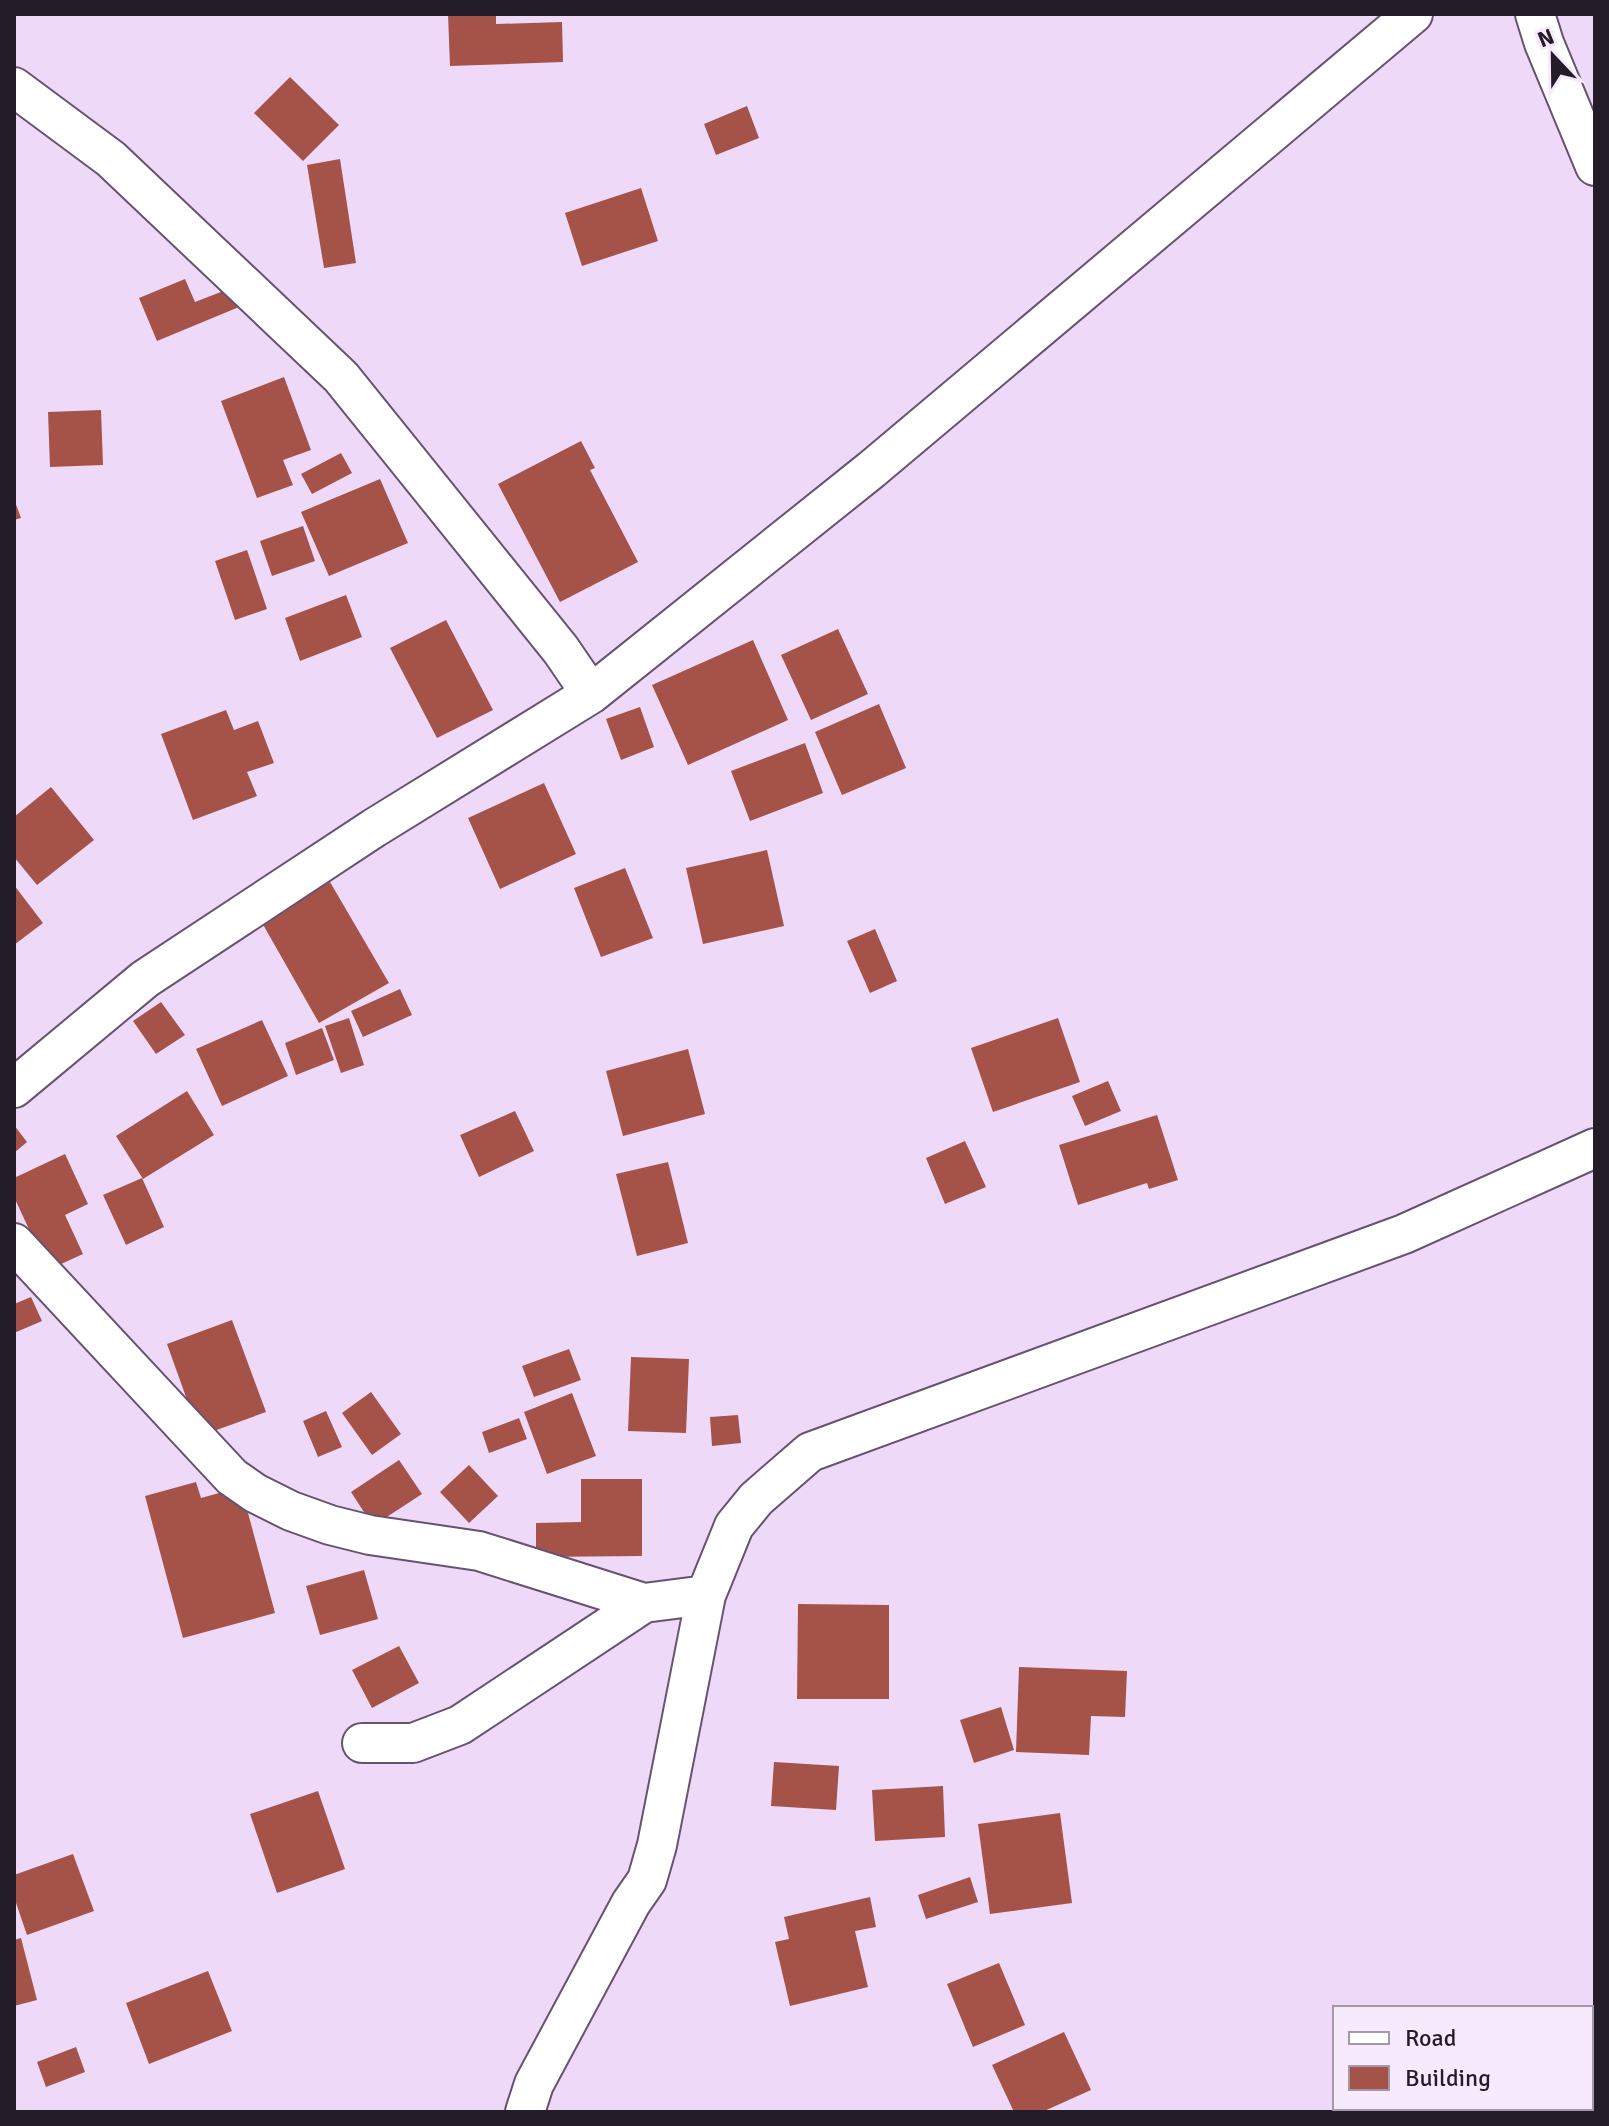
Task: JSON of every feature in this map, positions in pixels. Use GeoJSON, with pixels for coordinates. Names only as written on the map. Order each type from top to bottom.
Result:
{"type":"FeatureCollection","features":[{"type":"Feature","properties":{"kind":"street"},"geometry":{"type":"LineString","coordinates":[[14,1088],[145,979],[374,828],[591,694],[871,470],[1413,14]]}},
{"type":"Feature","properties":{"kind":"street"},"geometry":{"type":"LineString","coordinates":[[1535,14],[1595,166]]}},
{"type":"Feature","properties":{"kind":"street"},"geometry":{"type":"LineString","coordinates":[[14,87],[111,159],[341,377],[561,650],[591,694]]}},
{"type":"Feature","properties":{"kind":"street"},"geometry":{"type":"LineString","coordinates":[[525,2112],[534,2084],[631,1903],[647,1880],[657,1845],[706,1595],[734,1526],[781,1475],[810,1452],[1404,1234],[1595,1148]]}},
{"type":"Feature","properties":{"kind":"street"},"geometry":{"type":"LineString","coordinates":[[14,1243],[232,1477],[255,1493],[291,1511],[330,1525],[370,1535],[479,1551],[644,1603],[706,1595]]}},
{"type":"Feature","properties":{"kind":"street"},"geometry":{"type":"LineString","coordinates":[[362,1743],[413,1743],[460,1725],[644,1603]]}},
{"type":"Feature","properties":{"kind":"building"},"geometry":{"type":"Polygon","coordinates":[[[448,14],[496,14],[496,24],[562,22],[563,62],[450,66],[448,14]]]}},
{"type":"Feature","properties":{"kind":"building"},"geometry":{"type":"Polygon","coordinates":[[[290,77],[339,125],[303,161],[254,113],[290,77]]]}},
{"type":"Feature","properties":{"kind":"building"},"geometry":{"type":"Polygon","coordinates":[[[747,106],[759,138],[716,155],[704,124],[747,106]]]}},
{"type":"Feature","properties":{"kind":"building"},"geometry":{"type":"Polygon","coordinates":[[[340,159],[356,263],[324,268],[307,165],[340,159]]]}},
{"type":"Feature","properties":{"kind":"building"},"geometry":{"type":"Polygon","coordinates":[[[641,188],[658,241],[582,266],[565,213],[641,188]]]}},
{"type":"Feature","properties":{"kind":"building"},"geometry":{"type":"Polygon","coordinates":[[[185,279],[195,302],[231,288],[239,307],[157,341],[139,298],[185,279]]]}},
{"type":"Feature","properties":{"kind":"building"},"geometry":{"type":"Polygon","coordinates":[[[284,377],[311,450],[283,460],[293,485],[257,498],[221,401],[284,377]]]}},
{"type":"Feature","properties":{"kind":"building"},"geometry":{"type":"Polygon","coordinates":[[[101,410],[103,465],[50,467],[48,412],[101,410]]]}},
{"type":"Feature","properties":{"kind":"building"},"geometry":{"type":"Polygon","coordinates":[[[581,441],[595,468],[590,470],[638,562],[560,602],[498,484],[581,441]]]}},
{"type":"Feature","properties":{"kind":"building"},"geometry":{"type":"Polygon","coordinates":[[[341,453],[352,473],[312,494],[301,474],[341,453]]]}},
{"type":"Feature","properties":{"kind":"building"},"geometry":{"type":"Polygon","coordinates":[[[380,479],[408,543],[329,576],[301,512],[380,479]]]}},
{"type":"Feature","properties":{"kind":"building"},"geometry":{"type":"Polygon","coordinates":[[[14,499],[21,518],[14,520],[14,499]]]}},
{"type":"Feature","properties":{"kind":"building"},"geometry":{"type":"Polygon","coordinates":[[[303,526],[315,561],[272,576],[260,541],[303,526]]]}},
{"type":"Feature","properties":{"kind":"building"},"geometry":{"type":"Polygon","coordinates":[[[247,550],[267,609],[235,620],[215,561],[247,550]]]}},
{"type":"Feature","properties":{"kind":"building"},"geometry":{"type":"Polygon","coordinates":[[[346,595],[362,637],[300,661],[285,618],[346,595]]]}},
{"type":"Feature","properties":{"kind":"building"},"geometry":{"type":"Polygon","coordinates":[[[446,620],[493,710],[437,738],[390,648],[446,620]]]}},
{"type":"Feature","properties":{"kind":"building"},"geometry":{"type":"Polygon","coordinates":[[[838,629],[868,694],[811,720],[781,655],[838,629]]]}},
{"type":"Feature","properties":{"kind":"building"},"geometry":{"type":"Polygon","coordinates":[[[753,640],[788,720],[688,765],[652,685],[753,640]]]}},
{"type":"Feature","properties":{"kind":"building"},"geometry":{"type":"Polygon","coordinates":[[[879,704],[906,768],[842,795],[815,732],[879,704]]]}},
{"type":"Feature","properties":{"kind":"building"},"geometry":{"type":"Polygon","coordinates":[[[640,707],[654,747],[621,760],[606,719],[640,707]]]}},
{"type":"Feature","properties":{"kind":"building"},"geometry":{"type":"Polygon","coordinates":[[[226,710],[234,730],[258,721],[274,763],[247,772],[257,796],[193,820],[161,734],[226,710]]]}},
{"type":"Feature","properties":{"kind":"building"},"geometry":{"type":"Polygon","coordinates":[[[805,743],[823,793],[750,821],[731,771],[805,743]]]}},
{"type":"Feature","properties":{"kind":"building"},"geometry":{"type":"Polygon","coordinates":[[[544,783],[576,854],[500,889],[468,818],[544,783]]]}},
{"type":"Feature","properties":{"kind":"building"},"geometry":{"type":"Polygon","coordinates":[[[51,787],[94,840],[37,885],[14,857],[14,817],[51,787]]]}},
{"type":"Feature","properties":{"kind":"building"},"geometry":{"type":"Polygon","coordinates":[[[767,850],[784,926],[703,944],[686,868],[767,850]]]}},
{"type":"Feature","properties":{"kind":"building"},"geometry":{"type":"Polygon","coordinates":[[[625,868],[653,938],[601,957],[574,888],[625,868]]]}},
{"type":"Feature","properties":{"kind":"building"},"geometry":{"type":"Polygon","coordinates":[[[330,882],[389,983],[319,1023],[261,921],[330,882]]]}},
{"type":"Feature","properties":{"kind":"building"},"geometry":{"type":"Polygon","coordinates":[[[14,885],[43,923],[14,945],[14,885]]]}},
{"type":"Feature","properties":{"kind":"building"},"geometry":{"type":"Polygon","coordinates":[[[875,929],[897,981],[870,993],[847,941],[875,929]]]}},
{"type":"Feature","properties":{"kind":"building"},"geometry":{"type":"Polygon","coordinates":[[[400,989],[412,1015],[363,1037],[351,1011],[400,989]]]}},
{"type":"Feature","properties":{"kind":"building"},"geometry":{"type":"Polygon","coordinates":[[[161,1002],[185,1035],[156,1054],[133,1021],[161,1002]]]}},
{"type":"Feature","properties":{"kind":"building"},"geometry":{"type":"Polygon","coordinates":[[[349,1018],[364,1065],[341,1073],[325,1026],[349,1018]]]}},
{"type":"Feature","properties":{"kind":"building"},"geometry":{"type":"Polygon","coordinates":[[[1058,1018],[1080,1082],[993,1112],[971,1048],[1058,1018]]]}},
{"type":"Feature","properties":{"kind":"building"},"geometry":{"type":"Polygon","coordinates":[[[262,1020],[288,1076],[222,1106],[196,1049],[262,1020]]]}},
{"type":"Feature","properties":{"kind":"building"},"geometry":{"type":"Polygon","coordinates":[[[322,1028],[334,1060],[296,1075],[285,1043],[322,1028]]]}},
{"type":"Feature","properties":{"kind":"building"},"geometry":{"type":"Polygon","coordinates":[[[688,1049],[705,1114],[623,1136],[606,1071],[688,1049]]]}},
{"type":"Feature","properties":{"kind":"building"},"geometry":{"type":"Polygon","coordinates":[[[1108,1081],[1121,1111],[1085,1126],[1072,1096],[1108,1081]]]}},
{"type":"Feature","properties":{"kind":"building"},"geometry":{"type":"Polygon","coordinates":[[[187,1091],[214,1135],[143,1179],[116,1136],[187,1091]]]}},
{"type":"Feature","properties":{"kind":"building"},"geometry":{"type":"Polygon","coordinates":[[[515,1111],[534,1151],[479,1177],[460,1135],[515,1111]]]}},
{"type":"Feature","properties":{"kind":"building"},"geometry":{"type":"Polygon","coordinates":[[[1157,1115],[1178,1180],[1149,1189],[1147,1183],[1078,1205],[1059,1145],[1157,1115]]]}},
{"type":"Feature","properties":{"kind":"building"},"geometry":{"type":"Polygon","coordinates":[[[14,1125],[27,1142],[14,1153],[14,1125]]]}},
{"type":"Feature","properties":{"kind":"building"},"geometry":{"type":"Polygon","coordinates":[[[965,1141],[986,1187],[945,1204],[926,1158],[965,1141]]]}},
{"type":"Feature","properties":{"kind":"building"},"geometry":{"type":"Polygon","coordinates":[[[65,1154],[88,1204],[65,1215],[83,1254],[48,1270],[14,1197],[14,1178],[65,1154]]]}},
{"type":"Feature","properties":{"kind":"building"},"geometry":{"type":"Polygon","coordinates":[[[668,1162],[688,1243],[637,1256],[616,1174],[668,1162]]]}},
{"type":"Feature","properties":{"kind":"building"},"geometry":{"type":"Polygon","coordinates":[[[142,1178],[164,1227],[126,1245],[103,1195],[142,1178]]]}},
{"type":"Feature","properties":{"kind":"building"},"geometry":{"type":"Polygon","coordinates":[[[31,1297],[42,1321],[14,1333],[14,1304],[31,1297]]]}},
{"type":"Feature","properties":{"kind":"building"},"geometry":{"type":"Polygon","coordinates":[[[232,1320],[266,1412],[200,1436],[167,1344],[232,1320]]]}},
{"type":"Feature","properties":{"kind":"building"},"geometry":{"type":"Polygon","coordinates":[[[569,1349],[581,1380],[534,1397],[522,1366],[569,1349]]]}},
{"type":"Feature","properties":{"kind":"building"},"geometry":{"type":"Polygon","coordinates":[[[631,1357],[689,1359],[686,1433],[628,1431],[631,1357]]]}},
{"type":"Feature","properties":{"kind":"building"},"geometry":{"type":"Polygon","coordinates":[[[371,1392],[401,1434],[372,1455],[342,1413],[371,1392]]]}},
{"type":"Feature","properties":{"kind":"building"},"geometry":{"type":"Polygon","coordinates":[[[572,1393],[596,1456],[547,1474],[524,1412],[572,1393]]]}},
{"type":"Feature","properties":{"kind":"building"},"geometry":{"type":"Polygon","coordinates":[[[326,1411],[342,1447],[318,1457],[303,1421],[326,1411]]]}},
{"type":"Feature","properties":{"kind":"building"},"geometry":{"type":"Polygon","coordinates":[[[738,1415],[741,1443],[712,1446],[710,1417],[738,1415]]]}},
{"type":"Feature","properties":{"kind":"building"},"geometry":{"type":"Polygon","coordinates":[[[519,1418],[527,1439],[489,1453],[482,1432],[519,1418]]]}},
{"type":"Feature","properties":{"kind":"building"},"geometry":{"type":"Polygon","coordinates":[[[399,1460],[422,1494],[373,1526],[351,1492],[399,1460]]]}},
{"type":"Feature","properties":{"kind":"building"},"geometry":{"type":"Polygon","coordinates":[[[469,1465],[498,1496],[469,1523],[440,1492],[469,1465]]]}},
{"type":"Feature","properties":{"kind":"building"},"geometry":{"type":"Polygon","coordinates":[[[581,1479],[642,1479],[642,1556],[536,1557],[536,1523],[581,1522],[581,1479]]]}},
{"type":"Feature","properties":{"kind":"building"},"geometry":{"type":"Polygon","coordinates":[[[196,1482],[201,1498],[241,1487],[275,1613],[183,1638],[145,1496],[196,1482]]]}},
{"type":"Feature","properties":{"kind":"building"},"geometry":{"type":"Polygon","coordinates":[[[364,1570],[378,1619],[320,1635],[306,1586],[364,1570]]]}},
{"type":"Feature","properties":{"kind":"building"},"geometry":{"type":"Polygon","coordinates":[[[798,1604],[889,1605],[889,1699],[797,1699],[798,1604]]]}},
{"type":"Feature","properties":{"kind":"building"},"geometry":{"type":"Polygon","coordinates":[[[399,1646],[419,1683],[372,1708],[352,1670],[399,1646]]]}},
{"type":"Feature","properties":{"kind":"building"},"geometry":{"type":"Polygon","coordinates":[[[1019,1667],[1127,1671],[1125,1717],[1091,1716],[1089,1755],[1016,1752],[1019,1667]]]}},
{"type":"Feature","properties":{"kind":"building"},"geometry":{"type":"Polygon","coordinates":[[[1001,1707],[1014,1750],[974,1763],[960,1720],[1001,1707]]]}},
{"type":"Feature","properties":{"kind":"building"},"geometry":{"type":"Polygon","coordinates":[[[774,1762],[839,1766],[836,1810],[771,1806],[774,1762]]]}},
{"type":"Feature","properties":{"kind":"building"},"geometry":{"type":"Polygon","coordinates":[[[943,1786],[945,1837],[875,1841],[872,1790],[943,1786]]]}},
{"type":"Feature","properties":{"kind":"building"},"geometry":{"type":"Polygon","coordinates":[[[318,1791],[345,1869],[277,1893],[250,1814],[318,1791]]]}},
{"type":"Feature","properties":{"kind":"building"},"geometry":{"type":"Polygon","coordinates":[[[1060,1813],[1072,1903],[990,1914],[978,1824],[1060,1813]]]}},
{"type":"Feature","properties":{"kind":"building"},"geometry":{"type":"Polygon","coordinates":[[[73,1854],[94,1911],[27,1935],[14,1897],[14,1875],[73,1854]]]}},
{"type":"Feature","properties":{"kind":"building"},"geometry":{"type":"Polygon","coordinates":[[[970,1877],[978,1902],[926,1919],[918,1895],[970,1877]]]}},
{"type":"Feature","properties":{"kind":"building"},"geometry":{"type":"Polygon","coordinates":[[[870,1897],[876,1927],[855,1931],[868,1987],[790,2006],[775,1942],[789,1939],[784,1917],[870,1897]]]}},
{"type":"Feature","properties":{"kind":"building"},"geometry":{"type":"Polygon","coordinates":[[[21,1938],[37,2000],[14,2006],[14,1940],[21,1938]]]}},
{"type":"Feature","properties":{"kind":"building"},"geometry":{"type":"Polygon","coordinates":[[[999,1963],[1025,2025],[973,2047],[947,1984],[999,1963]]]}},
{"type":"Feature","properties":{"kind":"building"},"geometry":{"type":"Polygon","coordinates":[[[208,1971],[232,2031],[149,2064],[126,2003],[208,1971]]]}},
{"type":"Feature","properties":{"kind":"building"},"geometry":{"type":"Polygon","coordinates":[[[1064,2032],[1091,2090],[1042,2112],[1014,2112],[992,2065],[1064,2032]]]}},
{"type":"Feature","properties":{"kind":"building"},"geometry":{"type":"Polygon","coordinates":[[[76,2047],[85,2072],[46,2087],[37,2062],[76,2047]]]}},
{"type":"Feature","properties":{"kind":"building"},"geometry":{"type":"Polygon","coordinates":[[[1590,2110],[1592,2112],[1487,2112],[1590,2110]]]}}]}
